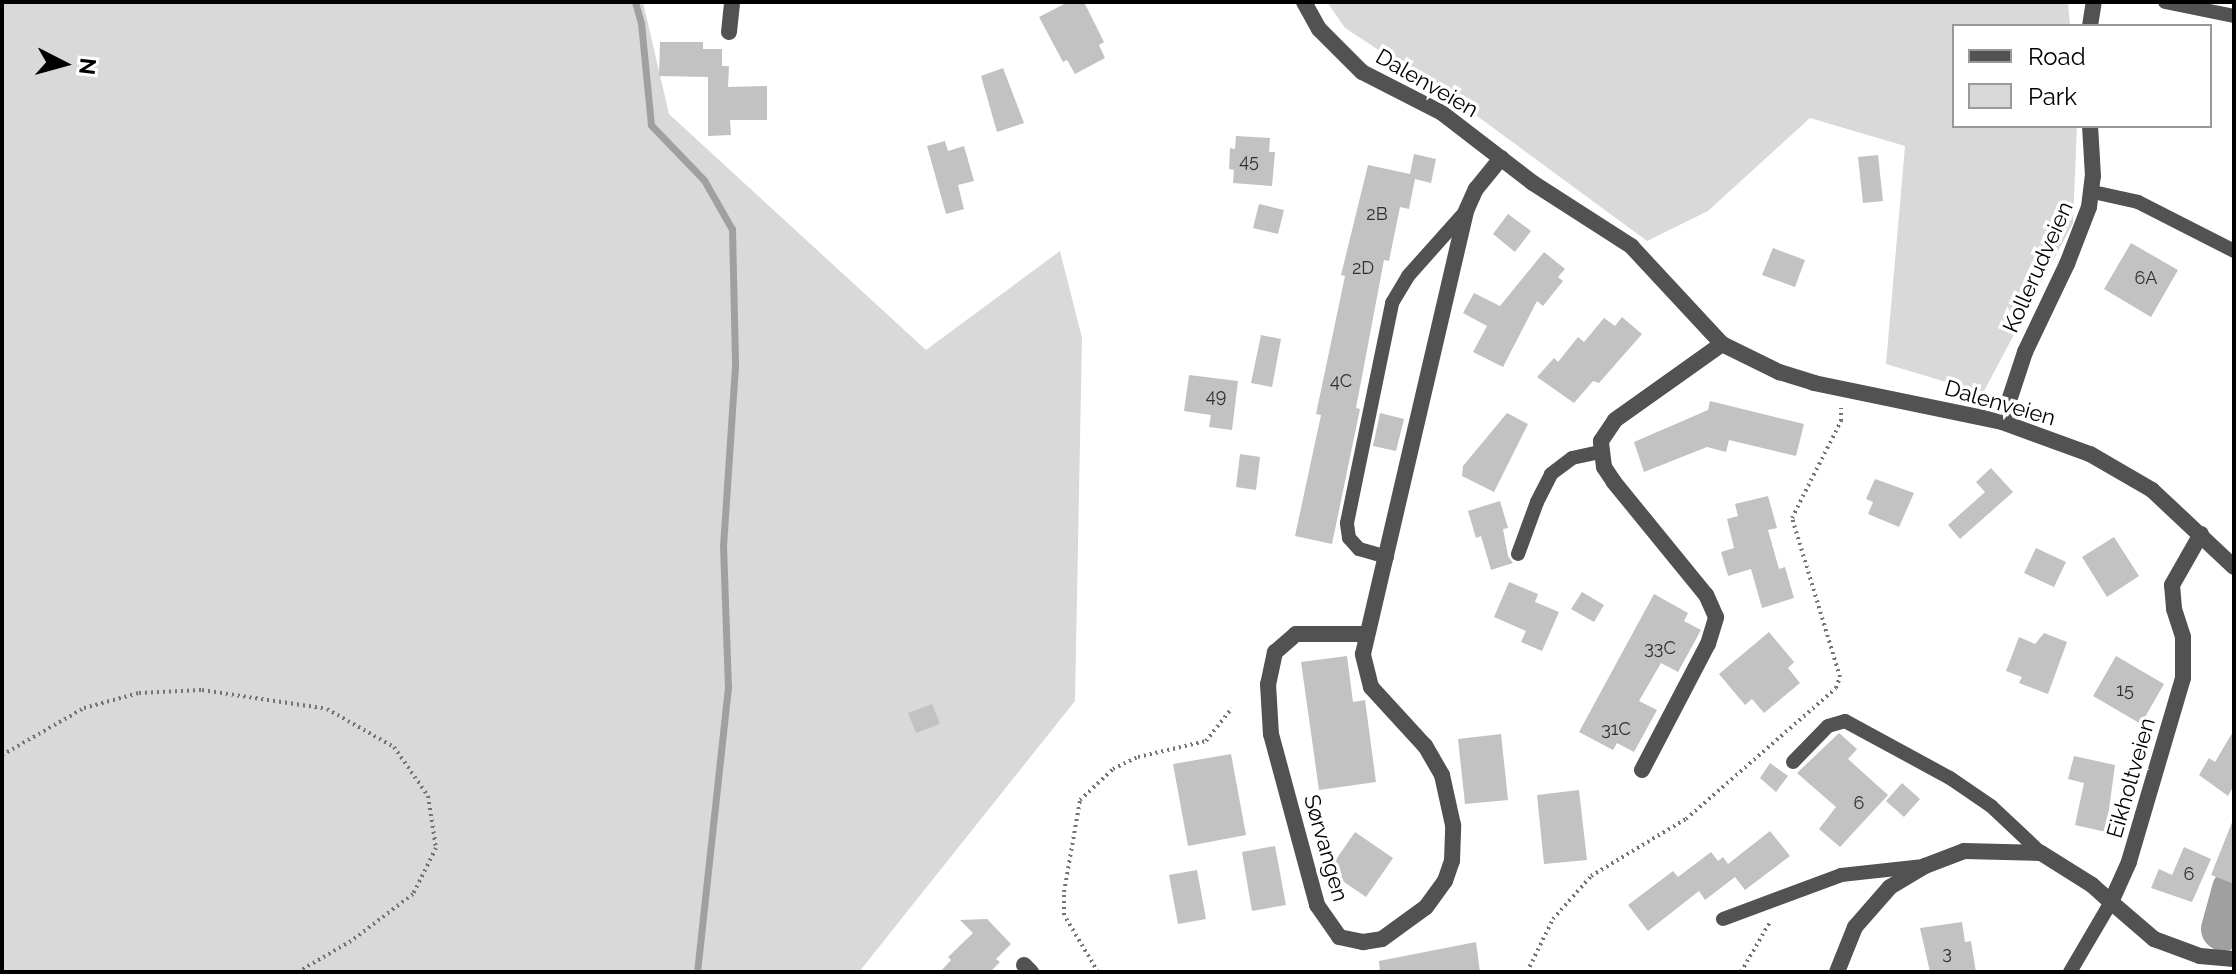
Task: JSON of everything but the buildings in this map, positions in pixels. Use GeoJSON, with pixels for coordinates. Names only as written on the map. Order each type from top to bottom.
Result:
{"type":"FeatureCollection","features":[{"type":"Feature","properties":{"kind":"street"},"geometry":{"type":"LineString","coordinates":[[729,32],[732,2]]}},
{"type":"Feature","properties":{"kind":"street","name":"Dalenveien"},"geometry":{"type":"LineString","coordinates":[[1304,2],[1319,29],[1362,72],[1442,113],[1501,158],[1631,246],[1722,344],[1765,366],[1814,383],[2002,422],[2090,454],[2152,490],[2234,567]]}},
{"type":"Feature","properties":{"kind":"street"},"geometry":{"type":"LineString","coordinates":[[2090,24],[2094,2]]}},
{"type":"Feature","properties":{"kind":"street","name":"Kollerudveien"},"geometry":{"type":"LineString","coordinates":[[2002,422],[2025,352],[2077,242],[2093,192],[2090,128]]}},
{"type":"Feature","properties":{"kind":"street","name":"Sørvangen"},"geometry":{"type":"LineString","coordinates":[[1367,634],[1296,634],[1275,652],[1270,663],[1268,697],[1271,734],[1317,905],[1339,937],[1363,942],[1382,939],[1426,907],[1445,881],[1453,844],[1453,825],[1442,775],[1425,746],[1371,687],[1363,654],[1466,211],[1476,189],[1501,158]]}},
{"type":"Feature","properties":{"kind":"street"},"geometry":{"type":"LineString","coordinates":[[1642,770],[1708,644],[1716,617],[1706,595],[1614,482],[1600,452],[1605,430],[1615,420],[1722,344]]}},
{"type":"Feature","properties":{"kind":"street","name":"Eikholtveien"},"geometry":{"type":"LineString","coordinates":[[2111,902],[2129,862],[2183,678],[2183,637],[2174,609],[2172,585],[2201,534]]}},
{"type":"Feature","properties":{"kind":"street"},"geometry":{"type":"LineString","coordinates":[[1837,972],[1855,927],[1890,887],[1925,866],[1964,851],[2041,853],[2092,885],[2154,939],[2200,956],[2234,959]]}},
{"type":"Feature","properties":{"kind":"lane"},"geometry":{"type":"LineString","coordinates":[[2165,2],[2234,16]]}},
{"type":"Feature","properties":{"kind":"lane"},"geometry":{"type":"LineString","coordinates":[[2093,192],[2138,202],[2234,251]]}},
{"type":"Feature","properties":{"kind":"lane"},"geometry":{"type":"LineString","coordinates":[[1387,557],[1359,549],[1349,538],[1347,523],[1392,303],[1408,276],[1466,211]]}},
{"type":"Feature","properties":{"kind":"lane"},"geometry":{"type":"LineString","coordinates":[[1518,554],[1551,474],[1572,458],[1600,452]]}},
{"type":"Feature","properties":{"kind":"lane"},"geometry":{"type":"LineString","coordinates":[[1793,762],[1828,726],[1845,721],[1950,778],[1991,806],[2041,853]]}},
{"type":"Feature","properties":{"kind":"lane"},"geometry":{"type":"LineString","coordinates":[[1723,919],[1841,875],[1925,866]]}},
{"type":"Feature","properties":{"kind":"lane"},"geometry":{"type":"LineString","coordinates":[[2070,972],[2111,902]]}},
{"type":"Feature","properties":{"kind":"path"},"geometry":{"type":"LineString","coordinates":[[1527,972],[1553,919],[1591,876],[1686,819],[1836,688],[1840,677],[1792,518],[1841,421],[1842,409],[1838,405]]}},
{"type":"Feature","properties":{"kind":"path"},"geometry":{"type":"LineString","coordinates":[[2,755],[84,708],[139,693],[202,690],[327,709],[394,747],[428,796],[436,848],[413,894],[351,941],[298,972]]}},
{"type":"Feature","properties":{"kind":"path"},"geometry":{"type":"LineString","coordinates":[[1098,972],[1064,915],[1066,879],[1080,800],[1113,769],[1138,757],[1206,741],[1232,708]]}},
{"type":"Feature","properties":{"kind":"path"},"geometry":{"type":"LineString","coordinates":[[1741,972],[1784,897]]}},
{"type":"Feature","properties":{"kind":"green space"},"geometry":{"type":"Polygon","coordinates":[[[2,2],[643,2],[669,114],[926,350],[1060,251],[1082,338],[1075,701],[859,972],[2,972],[2,2]]]}},
{"type":"Feature","properties":{"kind":"green space"},"geometry":{"type":"Polygon","coordinates":[[[1327,2],[2068,2],[2070,24],[1952,24],[1952,128],[2077,128],[2073,223],[1983,393],[1886,364],[1905,146],[1810,118],[1708,211],[1647,241],[1454,99],[1345,28],[1327,2]]]}},
{"type":"Feature","properties":{"kind":"waterway"},"geometry":{"type":"LineString","coordinates":[[635,2],[641,23],[651,125],[704,180],[732,229],[735,366],[723,545],[728,687],[697,972]]}},
{"type":"Feature","properties":{"kind":"waterway"},"geometry":{"type":"LineString","coordinates":[[2223,929],[2234,889]]}}]}
